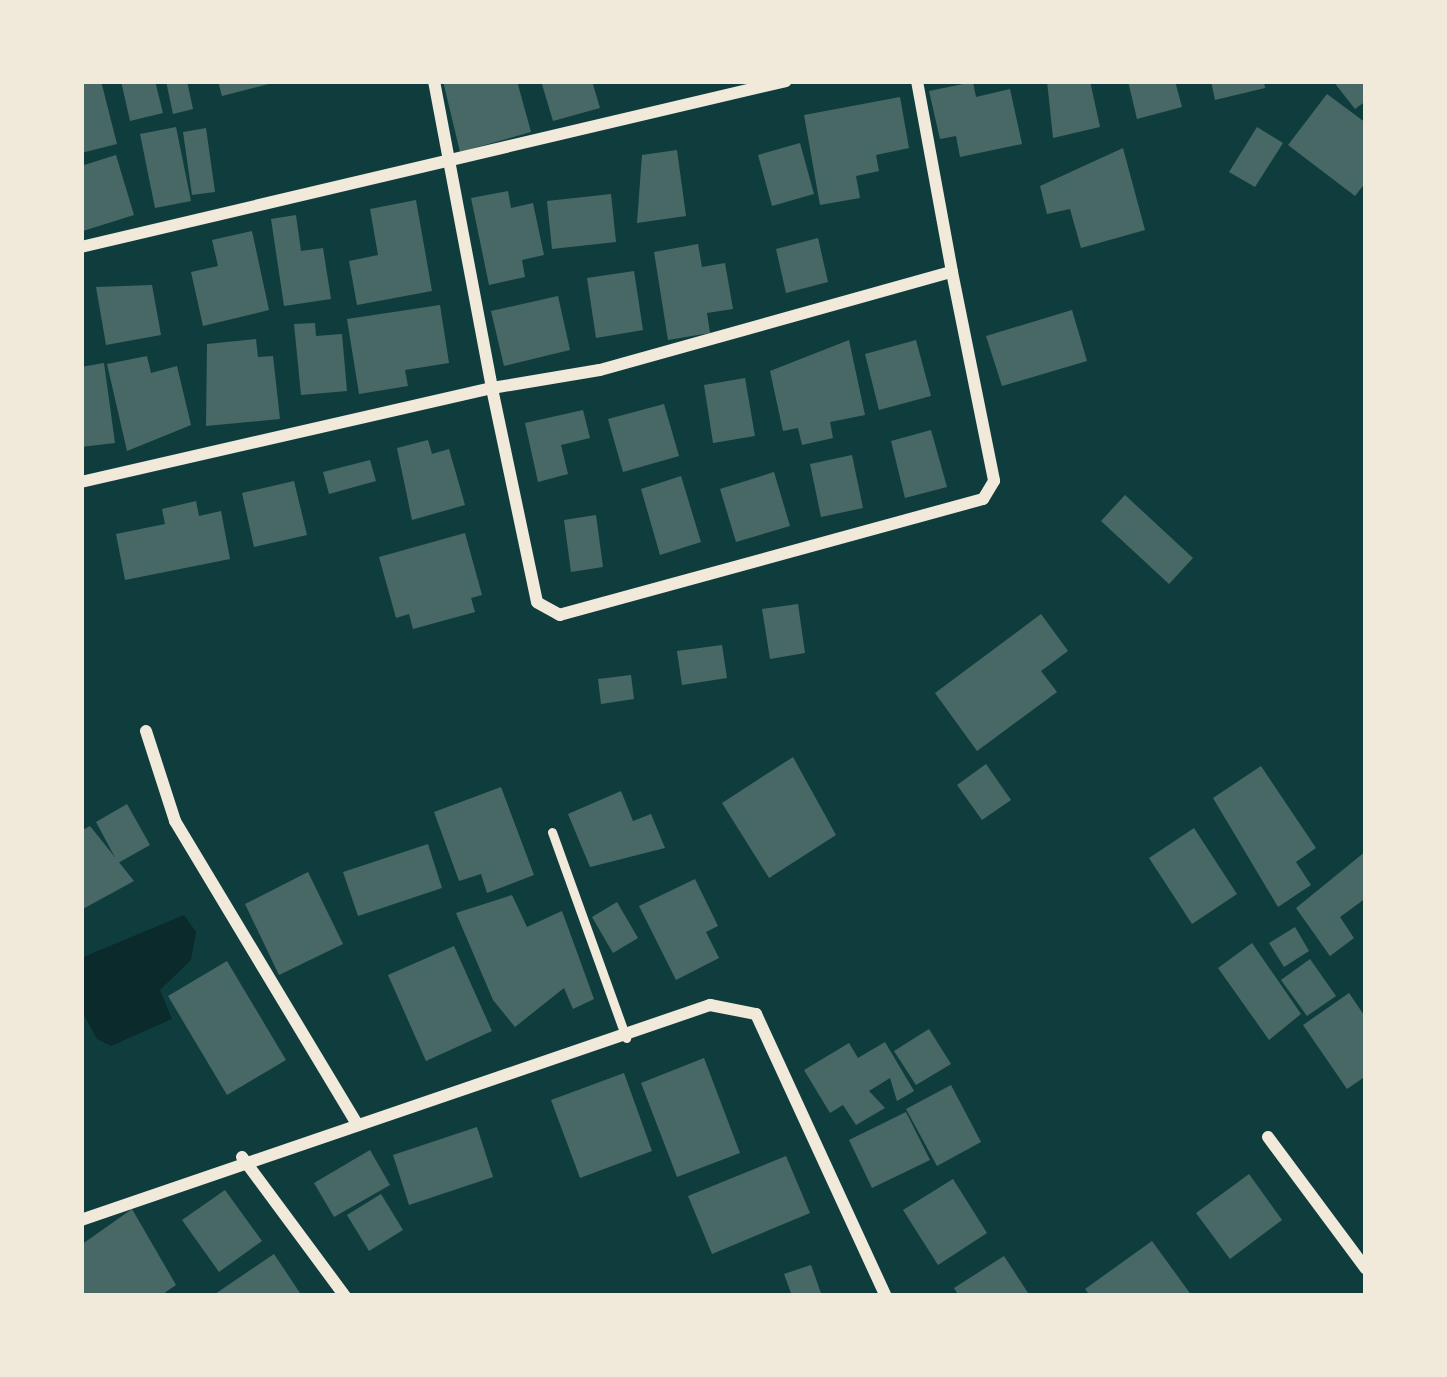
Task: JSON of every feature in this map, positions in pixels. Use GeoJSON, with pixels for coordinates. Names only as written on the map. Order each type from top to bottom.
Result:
{"type":"FeatureCollection","features":[{"type":"Feature","properties":{"kind":"street"},"geometry":{"type":"LineString","coordinates":[[434,81],[537,602],[560,615],[714,577],[983,499],[994,481],[916,81]]}},
{"type":"Feature","properties":{"kind":"street"},"geometry":{"type":"LineString","coordinates":[[81,247],[786,81]]}},
{"type":"Feature","properties":{"kind":"street"},"geometry":{"type":"LineString","coordinates":[[81,482],[778,326],[952,272]]}},
{"type":"Feature","properties":{"kind":"street"},"geometry":{"type":"LineString","coordinates":[[146,731],[176,820],[357,1124]]}},
{"type":"Feature","properties":{"kind":"street"},"geometry":{"type":"LineString","coordinates":[[81,1220],[242,1157],[626,1038],[710,1005],[756,1014],[886,1296]]}},
{"type":"Feature","properties":{"kind":"street"},"geometry":{"type":"LineString","coordinates":[[1268,1137],[1366,1269]]}},
{"type":"Feature","properties":{"kind":"street"},"geometry":{"type":"LineString","coordinates":[[242,1157],[345,1296]]}},
{"type":"Feature","properties":{"kind":"lane"},"geometry":{"type":"LineString","coordinates":[[552,832],[626,1038]]}},
{"type":"Feature","properties":{"kind":"water"},"geometry":{"type":"Polygon","coordinates":[[[184,915],[196,932],[191,960],[160,990],[172,1019],[111,1046],[97,1039],[81,1010],[81,958],[184,915]]]}},
{"type":"Feature","properties":{"kind":"building"},"geometry":{"type":"Polygon","coordinates":[[[81,81],[101,81],[117,144],[81,153],[81,81]]]}},
{"type":"Feature","properties":{"kind":"building"},"geometry":{"type":"Polygon","coordinates":[[[121,81],[155,81],[163,113],[130,121],[121,81]]]}},
{"type":"Feature","properties":{"kind":"building"},"geometry":{"type":"Polygon","coordinates":[[[166,81],[187,81],[193,109],[173,114],[166,81]]]}},
{"type":"Feature","properties":{"kind":"building"},"geometry":{"type":"Polygon","coordinates":[[[218,81],[273,81],[273,83],[222,96],[218,81]]]}},
{"type":"Feature","properties":{"kind":"building"},"geometry":{"type":"Polygon","coordinates":[[[443,81],[517,81],[531,132],[460,152],[443,81]]]}},
{"type":"Feature","properties":{"kind":"building"},"geometry":{"type":"Polygon","coordinates":[[[541,81],[592,81],[600,108],[553,121],[541,81]]]}},
{"type":"Feature","properties":{"kind":"building"},"geometry":{"type":"Polygon","coordinates":[[[1047,81],[1090,81],[1100,127],[1053,138],[1047,81]]]}},
{"type":"Feature","properties":{"kind":"building"},"geometry":{"type":"Polygon","coordinates":[[[1128,81],[1175,81],[1182,107],[1137,119],[1128,81]]]}},
{"type":"Feature","properties":{"kind":"building"},"geometry":{"type":"Polygon","coordinates":[[[1211,81],[1264,81],[1265,88],[1215,100],[1211,81]]]}},
{"type":"Feature","properties":{"kind":"building"},"geometry":{"type":"Polygon","coordinates":[[[1333,81],[1366,81],[1366,101],[1355,109],[1333,81]]]}},
{"type":"Feature","properties":{"kind":"building"},"geometry":{"type":"Polygon","coordinates":[[[973,82],[976,97],[1010,89],[1022,144],[960,157],[956,136],[940,139],[929,91],[973,82]]]}},
{"type":"Feature","properties":{"kind":"building"},"geometry":{"type":"Polygon","coordinates":[[[1327,94],[1366,123],[1366,182],[1355,196],[1288,145],[1327,94]]]}},
{"type":"Feature","properties":{"kind":"building"},"geometry":{"type":"Polygon","coordinates":[[[900,97],[909,148],[876,155],[879,171],[856,176],[860,198],[820,205],[804,115],[900,97]]]}},
{"type":"Feature","properties":{"kind":"building"},"geometry":{"type":"Polygon","coordinates":[[[176,127],[191,201],[155,208],[140,134],[176,127]]]}},
{"type":"Feature","properties":{"kind":"building"},"geometry":{"type":"Polygon","coordinates":[[[1257,127],[1283,143],[1255,187],[1229,172],[1257,127]]]}},
{"type":"Feature","properties":{"kind":"building"},"geometry":{"type":"Polygon","coordinates":[[[206,128],[215,192],[192,195],[183,132],[206,128]]]}},
{"type":"Feature","properties":{"kind":"building"},"geometry":{"type":"Polygon","coordinates":[[[800,143],[814,194],[772,206],[758,155],[800,143]]]}},
{"type":"Feature","properties":{"kind":"building"},"geometry":{"type":"Polygon","coordinates":[[[1123,148],[1145,230],[1081,248],[1070,209],[1047,214],[1040,186],[1123,148]]]}},
{"type":"Feature","properties":{"kind":"building"},"geometry":{"type":"Polygon","coordinates":[[[677,150],[686,216],[637,223],[642,155],[677,150]]]}},
{"type":"Feature","properties":{"kind":"building"},"geometry":{"type":"Polygon","coordinates":[[[116,155],[134,215],[83,231],[81,166],[116,155]]]}},
{"type":"Feature","properties":{"kind":"building"},"geometry":{"type":"Polygon","coordinates":[[[508,191],[511,208],[533,203],[544,255],[522,260],[525,277],[489,285],[471,198],[508,191]]]}},
{"type":"Feature","properties":{"kind":"building"},"geometry":{"type":"Polygon","coordinates":[[[611,194],[616,242],[552,249],[547,201],[611,194]]]}},
{"type":"Feature","properties":{"kind":"building"},"geometry":{"type":"Polygon","coordinates":[[[416,200],[432,291],[357,305],[349,261],[378,255],[370,209],[416,200]]]}},
{"type":"Feature","properties":{"kind":"building"},"geometry":{"type":"Polygon","coordinates":[[[296,215],[301,251],[323,248],[331,299],[284,306],[271,219],[296,215]]]}},
{"type":"Feature","properties":{"kind":"building"},"geometry":{"type":"Polygon","coordinates":[[[252,231],[269,310],[203,326],[191,272],[218,266],[212,240],[252,231]]]}},
{"type":"Feature","properties":{"kind":"building"},"geometry":{"type":"Polygon","coordinates":[[[818,238],[828,282],[786,293],[776,249],[818,238]]]}},
{"type":"Feature","properties":{"kind":"building"},"geometry":{"type":"Polygon","coordinates":[[[698,244],[702,267],[725,263],[733,309],[707,313],[710,333],[668,340],[654,252],[698,244]]]}},
{"type":"Feature","properties":{"kind":"building"},"geometry":{"type":"Polygon","coordinates":[[[634,271],[643,330],[596,338],[587,278],[634,271]]]}},
{"type":"Feature","properties":{"kind":"building"},"geometry":{"type":"Polygon","coordinates":[[[152,285],[161,335],[106,345],[96,287],[152,285]]]}},
{"type":"Feature","properties":{"kind":"building"},"geometry":{"type":"Polygon","coordinates":[[[558,296],[570,350],[504,366],[491,311],[558,296]]]}},
{"type":"Feature","properties":{"kind":"building"},"geometry":{"type":"Polygon","coordinates":[[[440,305],[449,363],[405,370],[408,386],[359,394],[347,319],[440,305]]]}},
{"type":"Feature","properties":{"kind":"building"},"geometry":{"type":"Polygon","coordinates":[[[1072,310],[1087,361],[1002,386],[986,336],[1072,310]]]}},
{"type":"Feature","properties":{"kind":"building"},"geometry":{"type":"Polygon","coordinates":[[[315,323],[316,336],[342,334],[347,391],[301,395],[294,324],[315,323]]]}},
{"type":"Feature","properties":{"kind":"building"},"geometry":{"type":"Polygon","coordinates":[[[256,339],[258,357],[273,356],[280,419],[206,426],[207,344],[256,339]]]}},
{"type":"Feature","properties":{"kind":"building"},"geometry":{"type":"Polygon","coordinates":[[[849,340],[865,415],[830,422],[833,438],[802,445],[798,428],[783,431],[770,371],[849,340]]]}},
{"type":"Feature","properties":{"kind":"building"},"geometry":{"type":"Polygon","coordinates":[[[916,340],[931,396],[879,410],[865,354],[916,340]]]}},
{"type":"Feature","properties":{"kind":"building"},"geometry":{"type":"Polygon","coordinates":[[[147,356],[151,373],[177,366],[191,425],[127,451],[107,364],[147,356]]]}},
{"type":"Feature","properties":{"kind":"building"},"geometry":{"type":"Polygon","coordinates":[[[104,363],[115,443],[81,447],[81,367],[104,363]]]}},
{"type":"Feature","properties":{"kind":"building"},"geometry":{"type":"Polygon","coordinates":[[[745,378],[755,436],[713,443],[704,385],[745,378]]]}},
{"type":"Feature","properties":{"kind":"building"},"geometry":{"type":"Polygon","coordinates":[[[664,404],[679,456],[623,472],[608,419],[664,404]]]}},
{"type":"Feature","properties":{"kind":"building"},"geometry":{"type":"Polygon","coordinates":[[[583,410],[590,438],[561,445],[568,474],[538,482],[525,423],[583,410]]]}},
{"type":"Feature","properties":{"kind":"building"},"geometry":{"type":"Polygon","coordinates":[[[931,430],[947,487],[905,498],[891,441],[931,430]]]}},
{"type":"Feature","properties":{"kind":"building"},"geometry":{"type":"Polygon","coordinates":[[[428,440],[432,454],[449,449],[465,505],[412,520],[397,448],[428,440]]]}},
{"type":"Feature","properties":{"kind":"building"},"geometry":{"type":"Polygon","coordinates":[[[852,455],[863,508],[821,517],[810,464],[852,455]]]}},
{"type":"Feature","properties":{"kind":"building"},"geometry":{"type":"Polygon","coordinates":[[[370,460],[376,481],[329,494],[323,472],[370,460]]]}},
{"type":"Feature","properties":{"kind":"building"},"geometry":{"type":"Polygon","coordinates":[[[774,472],[790,526],[736,542],[720,489],[774,472]]]}},
{"type":"Feature","properties":{"kind":"building"},"geometry":{"type":"Polygon","coordinates":[[[681,476],[701,542],[660,555],[641,489],[681,476]]]}},
{"type":"Feature","properties":{"kind":"building"},"geometry":{"type":"Polygon","coordinates":[[[294,481],[307,535],[254,547],[242,493],[294,481]]]}},
{"type":"Feature","properties":{"kind":"building"},"geometry":{"type":"Polygon","coordinates":[[[1125,495],[1193,558],[1169,584],[1101,521],[1125,495]]]}},
{"type":"Feature","properties":{"kind":"building"},"geometry":{"type":"Polygon","coordinates":[[[196,501],[199,516],[221,511],[230,559],[125,580],[116,534],[165,524],[162,509],[196,501]]]}},
{"type":"Feature","properties":{"kind":"building"},"geometry":{"type":"Polygon","coordinates":[[[596,515],[603,567],[571,572],[564,520],[596,515]]]}},
{"type":"Feature","properties":{"kind":"building"},"geometry":{"type":"Polygon","coordinates":[[[465,533],[482,595],[471,598],[475,612],[413,629],[409,614],[396,618],[379,557],[465,533]]]}},
{"type":"Feature","properties":{"kind":"building"},"geometry":{"type":"Polygon","coordinates":[[[798,604],[805,653],[770,659],[762,609],[798,604]]]}},
{"type":"Feature","properties":{"kind":"building"},"geometry":{"type":"Polygon","coordinates":[[[1041,614],[1068,651],[1041,671],[1057,692],[977,751],[935,693],[1041,614]]]}},
{"type":"Feature","properties":{"kind":"building"},"geometry":{"type":"Polygon","coordinates":[[[722,645],[727,678],[682,685],[677,651],[722,645]]]}},
{"type":"Feature","properties":{"kind":"building"},"geometry":{"type":"Polygon","coordinates":[[[631,675],[634,699],[601,704],[598,679],[631,675]]]}},
{"type":"Feature","properties":{"kind":"building"},"geometry":{"type":"Polygon","coordinates":[[[793,757],[836,835],[769,878],[722,803],[793,757]]]}},
{"type":"Feature","properties":{"kind":"building"},"geometry":{"type":"Polygon","coordinates":[[[986,764],[1011,800],[982,820],[957,785],[986,764]]]}},
{"type":"Feature","properties":{"kind":"building"},"geometry":{"type":"Polygon","coordinates":[[[1261,766],[1316,848],[1296,862],[1311,885],[1278,907],[1213,798],[1261,766]]]}},
{"type":"Feature","properties":{"kind":"building"},"geometry":{"type":"Polygon","coordinates":[[[501,787],[534,875],[487,893],[481,874],[459,881],[434,812],[501,787]]]}},
{"type":"Feature","properties":{"kind":"building"},"geometry":{"type":"Polygon","coordinates":[[[621,791],[633,821],[651,814],[665,848],[590,867],[568,814],[621,791]]]}},
{"type":"Feature","properties":{"kind":"building"},"geometry":{"type":"Polygon","coordinates":[[[127,804],[150,845],[118,863],[96,822],[127,804]]]}},
{"type":"Feature","properties":{"kind":"building"},"geometry":{"type":"Polygon","coordinates":[[[90,826],[134,881],[81,910],[81,831],[90,826]]]}},
{"type":"Feature","properties":{"kind":"building"},"geometry":{"type":"Polygon","coordinates":[[[1194,828],[1237,894],[1192,924],[1149,858],[1194,828]]]}},
{"type":"Feature","properties":{"kind":"building"},"geometry":{"type":"Polygon","coordinates":[[[428,844],[442,888],[358,916],[343,872],[428,844]]]}},
{"type":"Feature","properties":{"kind":"building"},"geometry":{"type":"Polygon","coordinates":[[[1366,851],[1366,898],[1340,917],[1354,938],[1330,956],[1296,908],[1366,851]]]}},
{"type":"Feature","properties":{"kind":"building"},"geometry":{"type":"Polygon","coordinates":[[[308,872],[343,944],[279,975],[245,904],[308,872]]]}},
{"type":"Feature","properties":{"kind":"building"},"geometry":{"type":"Polygon","coordinates":[[[695,879],[718,926],[706,932],[719,958],[676,980],[639,906],[695,879]]]}},
{"type":"Feature","properties":{"kind":"building"},"geometry":{"type":"Polygon","coordinates":[[[512,895],[527,927],[562,911],[594,999],[573,1009],[564,988],[515,1027],[493,1000],[456,913],[512,895]]]}},
{"type":"Feature","properties":{"kind":"building"},"geometry":{"type":"Polygon","coordinates":[[[617,902],[638,938],[613,953],[592,917],[617,902]]]}},
{"type":"Feature","properties":{"kind":"building"},"geometry":{"type":"Polygon","coordinates":[[[1295,927],[1309,951],[1284,967],[1269,943],[1295,927]]]}},
{"type":"Feature","properties":{"kind":"building"},"geometry":{"type":"Polygon","coordinates":[[[1252,943],[1301,1014],[1269,1040],[1218,968],[1252,943]]]}},
{"type":"Feature","properties":{"kind":"building"},"geometry":{"type":"Polygon","coordinates":[[[454,946],[492,1031],[426,1061],[388,975],[454,946]]]}},
{"type":"Feature","properties":{"kind":"building"},"geometry":{"type":"Polygon","coordinates":[[[1310,959],[1336,996],[1307,1016],[1281,980],[1310,959]]]}},
{"type":"Feature","properties":{"kind":"building"},"geometry":{"type":"Polygon","coordinates":[[[227,961],[286,1060],[227,1095],[168,996],[227,961]]]}},
{"type":"Feature","properties":{"kind":"building"},"geometry":{"type":"Polygon","coordinates":[[[1349,993],[1366,1018],[1366,1076],[1347,1089],[1303,1025],[1349,993]]]}},
{"type":"Feature","properties":{"kind":"building"},"geometry":{"type":"Polygon","coordinates":[[[929,1029],[951,1064],[916,1085],[894,1051],[929,1029]]]}},
{"type":"Feature","properties":{"kind":"building"},"geometry":{"type":"Polygon","coordinates":[[[885,1042],[914,1091],[897,1101],[890,1078],[869,1091],[885,1108],[856,1125],[843,1105],[830,1113],[804,1070],[849,1043],[858,1058],[885,1042]]]}},
{"type":"Feature","properties":{"kind":"building"},"geometry":{"type":"Polygon","coordinates":[[[704,1058],[740,1153],[677,1177],[641,1083],[704,1058]]]}},
{"type":"Feature","properties":{"kind":"building"},"geometry":{"type":"Polygon","coordinates":[[[624,1073],[652,1151],[580,1178],[551,1100],[624,1073]]]}},
{"type":"Feature","properties":{"kind":"building"},"geometry":{"type":"Polygon","coordinates":[[[951,1085],[981,1142],[937,1166],[906,1109],[951,1085]]]}},
{"type":"Feature","properties":{"kind":"building"},"geometry":{"type":"Polygon","coordinates":[[[906,1112],[930,1160],[872,1188],[849,1140],[906,1112]]]}},
{"type":"Feature","properties":{"kind":"building"},"geometry":{"type":"Polygon","coordinates":[[[477,1127],[493,1177],[409,1205],[393,1155],[477,1127]]]}},
{"type":"Feature","properties":{"kind":"building"},"geometry":{"type":"Polygon","coordinates":[[[370,1150],[390,1185],[334,1217],[314,1183],[370,1150]]]}},
{"type":"Feature","properties":{"kind":"building"},"geometry":{"type":"Polygon","coordinates":[[[786,1156],[810,1213],[712,1254],[688,1196],[786,1156]]]}},
{"type":"Feature","properties":{"kind":"building"},"geometry":{"type":"Polygon","coordinates":[[[1249,1174],[1282,1220],[1230,1259],[1196,1213],[1249,1174]]]}},
{"type":"Feature","properties":{"kind":"building"},"geometry":{"type":"Polygon","coordinates":[[[953,1179],[987,1233],[938,1265],[903,1210],[953,1179]]]}},
{"type":"Feature","properties":{"kind":"building"},"geometry":{"type":"Polygon","coordinates":[[[225,1190],[262,1241],[219,1272],[182,1220],[225,1190]]]}},
{"type":"Feature","properties":{"kind":"building"},"geometry":{"type":"Polygon","coordinates":[[[381,1194],[403,1230],[369,1251],[347,1215],[381,1194]]]}},
{"type":"Feature","properties":{"kind":"building"},"geometry":{"type":"Polygon","coordinates":[[[132,1209],[176,1285],[160,1296],[81,1296],[81,1245],[132,1209]]]}},
{"type":"Feature","properties":{"kind":"building"},"geometry":{"type":"Polygon","coordinates":[[[1152,1241],[1192,1296],[1090,1296],[1085,1289],[1152,1241]]]}},
{"type":"Feature","properties":{"kind":"building"},"geometry":{"type":"Polygon","coordinates":[[[274,1254],[302,1296],[212,1296],[274,1254]]]}},
{"type":"Feature","properties":{"kind":"building"},"geometry":{"type":"Polygon","coordinates":[[[1004,1256],[1030,1296],[959,1296],[954,1288],[1004,1256]]]}},
{"type":"Feature","properties":{"kind":"building"},"geometry":{"type":"Polygon","coordinates":[[[811,1265],[822,1296],[792,1296],[784,1274],[811,1265]]]}}]}
